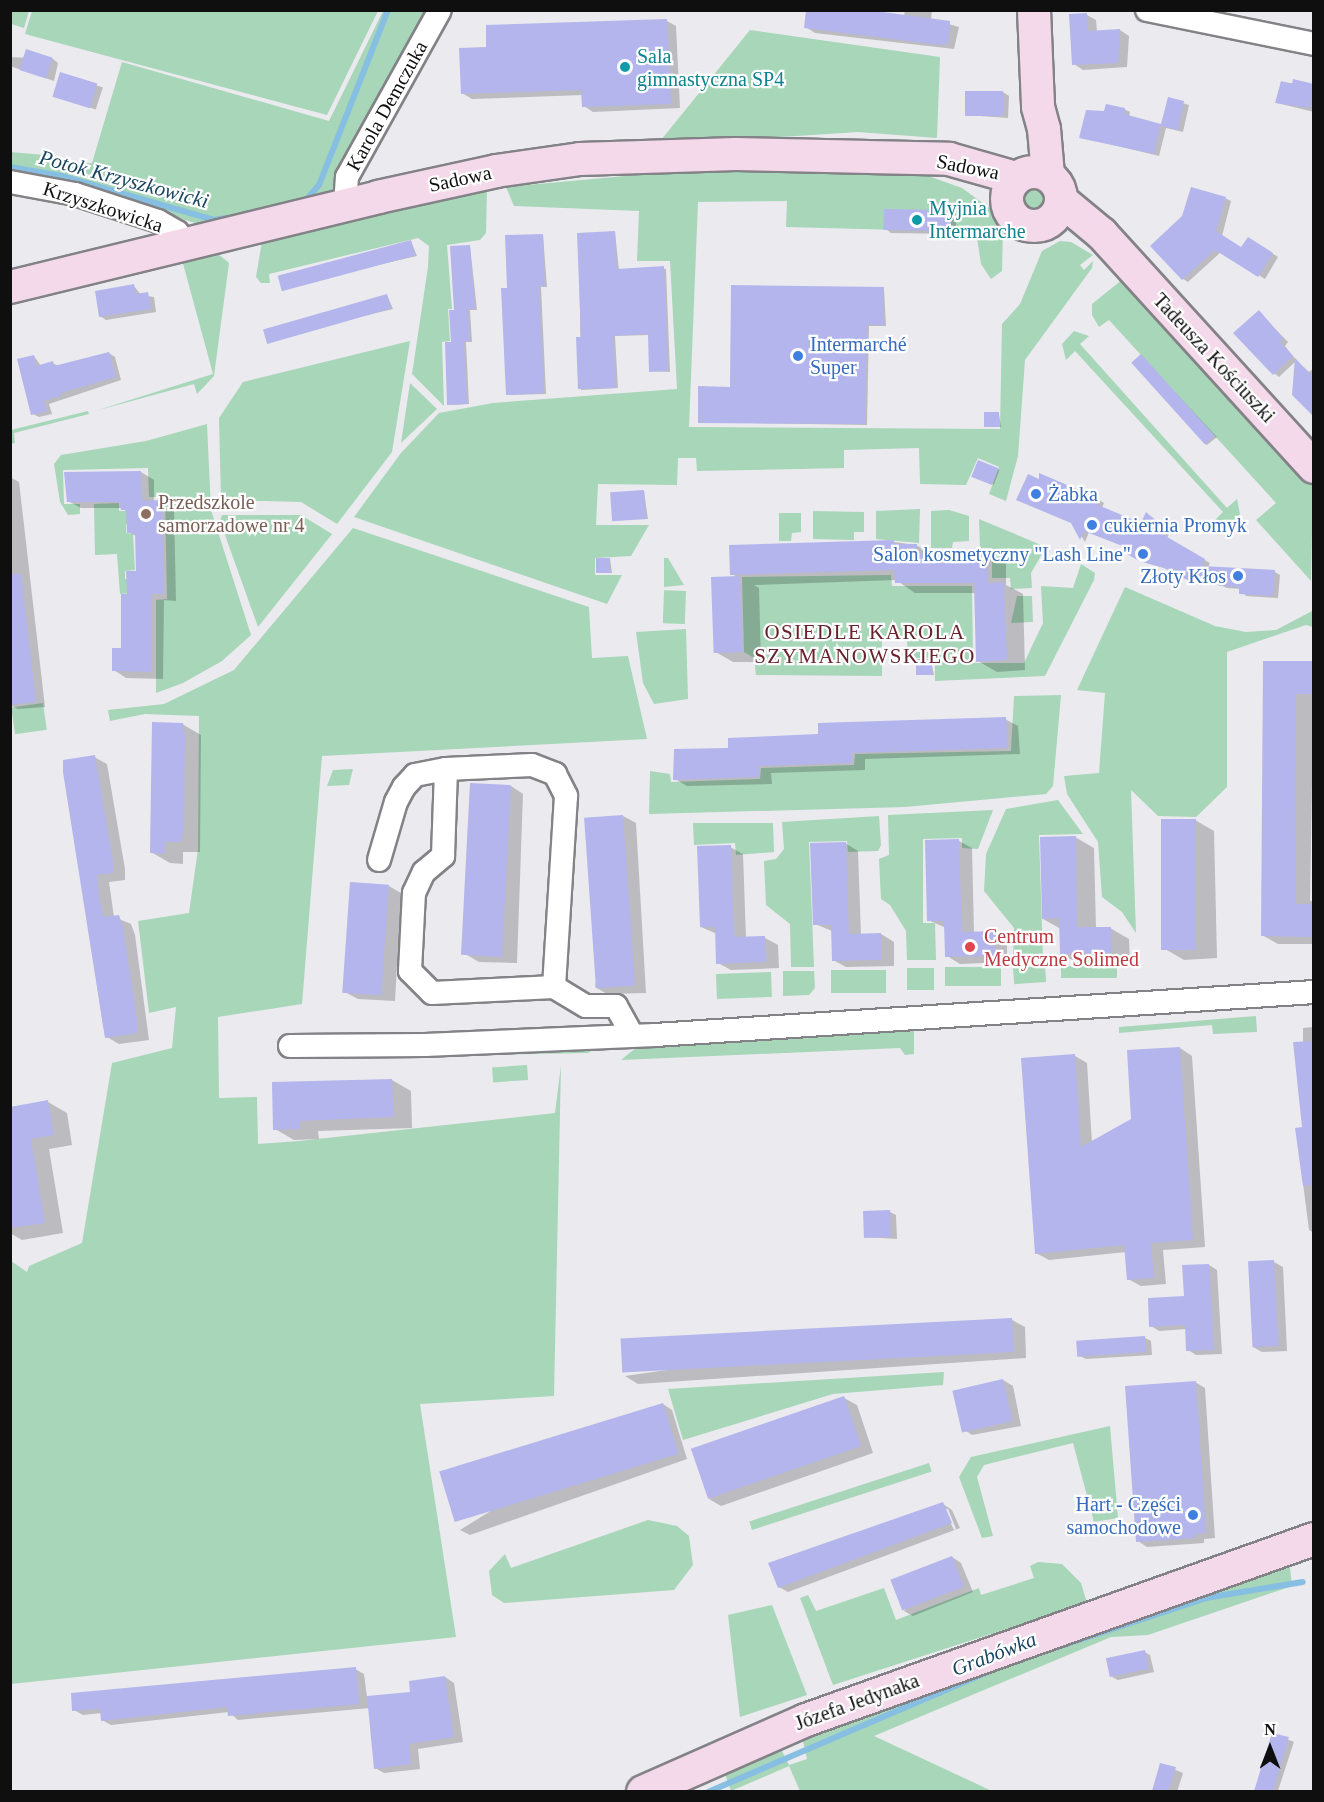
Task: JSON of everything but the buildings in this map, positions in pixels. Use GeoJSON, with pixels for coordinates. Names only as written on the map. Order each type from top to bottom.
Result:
{"type":"FeatureCollection","features":[{"type":"Feature","properties":{"kind":"street","name":"Karola Demczuka"},"geometry":{"type":"LineString","coordinates":[[345,205],[347,177],[440,10]]}},
{"type":"Feature","properties":{"kind":"street"},"geometry":{"type":"LineString","coordinates":[[1033,192],[1038,107],[1034,10]]}},
{"type":"Feature","properties":{"kind":"street"},"geometry":{"type":"LineString","coordinates":[[1147,10],[1314,44]]}},
{"type":"Feature","properties":{"kind":"street","name":"Sadowa"},"geometry":{"type":"LineString","coordinates":[[10,287],[188,246],[345,205],[496,171],[580,159],[736,154],[920,159],[1033,192]]}},
{"type":"Feature","properties":{"kind":"street","name":"Krzyszkowicka"},"geometry":{"type":"LineString","coordinates":[[10,182],[75,194],[158,221],[177,232],[188,246]]}},
{"type":"Feature","properties":{"kind":"street","name":"Tadeusza Kościuszki"},"geometry":{"type":"LineString","coordinates":[[1033,192],[1088,220],[1314,467]]}},
{"type":"Feature","properties":{"kind":"street"},"geometry":{"type":"LineString","coordinates":[[379,860],[396,802],[415,775],[447,770],[532,765],[555,774],[566,796],[554,987]]}},
{"type":"Feature","properties":{"kind":"street"},"geometry":{"type":"LineString","coordinates":[[447,770],[443,856],[424,872],[414,893],[410,971],[432,993],[554,987],[586,1006],[616,1006],[632,1035]]}},
{"type":"Feature","properties":{"kind":"street"},"geometry":{"type":"LineString","coordinates":[[290,1046],[425,1045],[632,1035],[1314,992]]}},
{"type":"Feature","properties":{"kind":"street","name":"Józefa Jedynaka"},"geometry":{"type":"LineString","coordinates":[[643,1791],[806,1720],[1314,1539]]}},
{"type":"Feature","properties":{"kind":"green space"},"geometry":{"type":"Polygon","coordinates":[[[32,10],[378,11],[327,115],[25,34],[32,10]]]}},
{"type":"Feature","properties":{"kind":"green space"},"geometry":{"type":"Polygon","coordinates":[[[10,11],[29,11],[24,28],[11,24],[10,11]]]}},
{"type":"Feature","properties":{"kind":"green space"},"geometry":{"type":"Polygon","coordinates":[[[383,11],[433,11],[336,191],[211,228],[54,179],[11,172],[10,152],[44,155],[58,165],[92,163],[122,62],[329,121],[383,11]]]}},
{"type":"Feature","properties":{"kind":"green space"},"geometry":{"type":"Polygon","coordinates":[[[750,30],[940,57],[937,138],[858,132],[657,145],[750,30]]]}},
{"type":"Feature","properties":{"kind":"green space"},"geometry":{"type":"Polygon","coordinates":[[[914,171],[962,188],[991,209],[1003,230],[1002,271],[991,279],[981,264],[976,232],[786,227],[787,201],[698,202],[689,427],[1000,429],[1002,324],[1020,304],[1042,251],[1060,241],[1071,242],[1093,255],[1080,265],[1084,270],[1093,261],[1092,268],[1025,360],[1018,456],[1006,501],[989,494],[999,467],[978,458],[966,485],[920,484],[919,448],[844,450],[844,468],[697,471],[696,458],[678,458],[677,485],[598,484],[596,525],[649,525],[631,556],[595,558],[595,575],[622,575],[607,604],[354,517],[401,453],[439,413],[493,403],[677,389],[670,261],[637,261],[639,211],[514,206],[506,187],[669,172],[914,171]]]}},
{"type":"Feature","properties":{"kind":"green space"},"geometry":{"type":"Polygon","coordinates":[[[1032,181],[1044,185],[1048,197],[1044,209],[1032,213],[1020,209],[1016,197],[1020,185],[1032,181]]]}},
{"type":"Feature","properties":{"kind":"green space"},"geometry":{"type":"Polygon","coordinates":[[[487,190],[486,233],[480,240],[447,245],[452,309],[448,309],[450,341],[442,342],[444,406],[412,374],[429,246],[418,238],[269,274],[270,283],[261,283],[256,277],[262,241],[487,190]]]}},
{"type":"Feature","properties":{"kind":"green space"},"geometry":{"type":"Polygon","coordinates":[[[217,253],[229,263],[214,376],[197,394],[194,384],[95,411],[213,374],[182,260],[217,253]]]}},
{"type":"Feature","properties":{"kind":"green space"},"geometry":{"type":"Polygon","coordinates":[[[1133,277],[1313,484],[1311,581],[1256,520],[1276,503],[1109,320],[1099,327],[1092,315],[1092,304],[1123,279],[1133,277]]]}},
{"type":"Feature","properties":{"kind":"green space"},"geometry":{"type":"Polygon","coordinates":[[[1074,331],[1089,336],[1080,344],[1227,508],[1237,499],[1240,514],[1231,525],[1218,526],[1213,522],[1223,512],[1075,351],[1066,360],[1062,344],[1074,331]]]}},
{"type":"Feature","properties":{"kind":"green space"},"geometry":{"type":"Polygon","coordinates":[[[410,341],[392,452],[337,524],[301,502],[221,500],[219,418],[243,382],[410,341]]]}},
{"type":"Feature","properties":{"kind":"green space"},"geometry":{"type":"Polygon","coordinates":[[[410,383],[437,409],[401,443],[410,383]]]}},
{"type":"Feature","properties":{"kind":"green space"},"geometry":{"type":"Polygon","coordinates":[[[88,411],[89,414],[14,433],[15,443],[11,444],[11,430],[88,411]]]}},
{"type":"Feature","properties":{"kind":"green space"},"geometry":{"type":"Polygon","coordinates":[[[207,424],[211,510],[251,635],[222,661],[183,683],[156,693],[156,600],[167,599],[165,497],[149,497],[148,468],[63,470],[64,504],[80,504],[80,514],[68,515],[60,502],[54,464],[61,455],[146,441],[207,424]]]}},
{"type":"Feature","properties":{"kind":"green space"},"geometry":{"type":"Polygon","coordinates":[[[119,503],[119,511],[129,511],[135,524],[126,524],[126,533],[133,534],[135,570],[125,571],[125,579],[134,580],[134,593],[120,594],[117,554],[95,555],[94,504],[119,503]]]}},
{"type":"Feature","properties":{"kind":"green space"},"geometry":{"type":"Polygon","coordinates":[[[920,509],[919,543],[876,539],[876,511],[920,509]]]}},
{"type":"Feature","properties":{"kind":"green space"},"geometry":{"type":"Polygon","coordinates":[[[949,510],[969,516],[969,541],[953,542],[952,548],[931,548],[931,511],[949,510]]]}},
{"type":"Feature","properties":{"kind":"green space"},"geometry":{"type":"Polygon","coordinates":[[[813,511],[864,512],[864,532],[854,532],[854,540],[813,539],[813,511]]]}},
{"type":"Feature","properties":{"kind":"green space"},"geometry":{"type":"Polygon","coordinates":[[[779,513],[801,513],[801,532],[792,533],[791,541],[779,541],[779,513]]]}},
{"type":"Feature","properties":{"kind":"green space"},"geometry":{"type":"Polygon","coordinates":[[[222,515],[301,515],[332,534],[258,627],[220,521],[222,515]]]}},
{"type":"Feature","properties":{"kind":"green space"},"geometry":{"type":"Polygon","coordinates":[[[979,519],[1046,547],[1031,573],[1032,588],[1011,589],[1010,578],[992,578],[992,548],[980,548],[979,519]]]}},
{"type":"Feature","properties":{"kind":"green space"},"geometry":{"type":"Polygon","coordinates":[[[353,528],[589,607],[592,658],[628,656],[647,739],[322,756],[302,1004],[218,1017],[219,1098],[257,1097],[258,1144],[299,1141],[555,1113],[561,1065],[554,1396],[420,1404],[456,1637],[11,1684],[11,1261],[27,1272],[29,1266],[82,1243],[112,1063],[172,1048],[176,1007],[149,1013],[138,921],[189,913],[198,849],[199,716],[145,714],[110,721],[108,710],[164,704],[234,670],[353,528]]]}},
{"type":"Feature","properties":{"kind":"green space"},"geometry":{"type":"Polygon","coordinates":[[[664,558],[668,558],[684,585],[664,587],[664,558]]]}},
{"type":"Feature","properties":{"kind":"green space"},"geometry":{"type":"Polygon","coordinates":[[[1081,564],[1095,573],[1094,580],[1045,676],[935,681],[935,658],[908,658],[907,639],[882,640],[882,676],[756,675],[754,658],[744,652],[742,577],[891,575],[892,586],[972,586],[973,663],[1024,663],[1043,623],[1041,586],[1073,588],[1081,564]]]}},
{"type":"Feature","properties":{"kind":"green space"},"geometry":{"type":"Polygon","coordinates":[[[1125,587],[1215,626],[1246,632],[1276,630],[1314,610],[1313,627],[1306,625],[1227,652],[1227,787],[1196,817],[1158,816],[1131,790],[1136,933],[1122,912],[1102,897],[1098,842],[1067,794],[1064,776],[1099,773],[1105,693],[1077,690],[1125,587]]]}},
{"type":"Feature","properties":{"kind":"green space"},"geometry":{"type":"Polygon","coordinates":[[[664,590],[686,591],[685,624],[663,623],[664,590]]]}},
{"type":"Feature","properties":{"kind":"green space"},"geometry":{"type":"Polygon","coordinates":[[[1017,596],[1032,596],[1033,622],[1011,623],[1017,596]]]}},
{"type":"Feature","properties":{"kind":"green space"},"geometry":{"type":"Polygon","coordinates":[[[686,629],[688,699],[654,704],[643,683],[636,632],[686,629]]]}},
{"type":"Feature","properties":{"kind":"green space"},"geometry":{"type":"Polygon","coordinates":[[[1061,695],[1053,786],[1046,794],[905,807],[649,814],[650,771],[670,774],[671,782],[760,779],[761,768],[854,765],[855,754],[1011,751],[1014,696],[1061,695]]]}},
{"type":"Feature","properties":{"kind":"green space"},"geometry":{"type":"Polygon","coordinates":[[[43,703],[47,730],[15,734],[11,707],[43,703]]]}},
{"type":"Feature","properties":{"kind":"green space"},"geometry":{"type":"Polygon","coordinates":[[[353,769],[349,785],[327,786],[333,770],[353,769]]]}},
{"type":"Feature","properties":{"kind":"green space"},"geometry":{"type":"Polygon","coordinates":[[[1058,800],[1083,834],[1039,835],[1043,959],[1013,960],[1014,928],[984,891],[986,854],[1006,809],[1058,800]]]}},
{"type":"Feature","properties":{"kind":"green space"},"geometry":{"type":"Polygon","coordinates":[[[993,810],[978,849],[962,848],[962,838],[923,839],[923,923],[935,923],[936,960],[907,960],[906,931],[890,905],[881,899],[879,859],[889,855],[888,815],[993,810]]]}},
{"type":"Feature","properties":{"kind":"green space"},"geometry":{"type":"Polygon","coordinates":[[[879,816],[881,845],[878,851],[848,852],[847,841],[809,842],[814,967],[791,967],[790,924],[766,905],[764,861],[776,859],[784,849],[782,822],[879,816]]]}},
{"type":"Feature","properties":{"kind":"green space"},"geometry":{"type":"Polygon","coordinates":[[[693,823],[773,823],[774,852],[736,855],[735,843],[694,845],[693,823]]]}},
{"type":"Feature","properties":{"kind":"green space"},"geometry":{"type":"Polygon","coordinates":[[[1045,966],[1046,982],[1014,984],[1013,968],[1045,966]]]}},
{"type":"Feature","properties":{"kind":"green space"},"geometry":{"type":"Polygon","coordinates":[[[1061,966],[1117,966],[1117,978],[1061,978],[1061,966]]]}},
{"type":"Feature","properties":{"kind":"green space"},"geometry":{"type":"Polygon","coordinates":[[[945,967],[1001,967],[1001,986],[945,986],[945,967]]]}},
{"type":"Feature","properties":{"kind":"green space"},"geometry":{"type":"Polygon","coordinates":[[[907,968],[934,968],[934,990],[907,990],[907,968]]]}},
{"type":"Feature","properties":{"kind":"green space"},"geometry":{"type":"Polygon","coordinates":[[[831,970],[886,970],[886,993],[831,993],[831,970]]]}},
{"type":"Feature","properties":{"kind":"green space"},"geometry":{"type":"Polygon","coordinates":[[[783,971],[814,971],[815,988],[809,995],[783,996],[783,971]]]}},
{"type":"Feature","properties":{"kind":"green space"},"geometry":{"type":"Polygon","coordinates":[[[771,972],[772,997],[717,999],[716,974],[771,972]]]}},
{"type":"Feature","properties":{"kind":"green space"},"geometry":{"type":"Polygon","coordinates":[[[1256,1016],[1257,1032],[1213,1034],[1212,1025],[1119,1033],[1119,1027],[1256,1016]]]}},
{"type":"Feature","properties":{"kind":"green space"},"geometry":{"type":"Polygon","coordinates":[[[914,1026],[914,1054],[905,1055],[900,1048],[621,1060],[637,1047],[914,1026]]]}},
{"type":"Feature","properties":{"kind":"green space"},"geometry":{"type":"Polygon","coordinates":[[[596,1048],[588,1053],[477,1055],[480,1051],[596,1048]]]}},
{"type":"Feature","properties":{"kind":"green space"},"geometry":{"type":"Polygon","coordinates":[[[527,1065],[528,1080],[493,1082],[492,1067],[527,1065]]]}},
{"type":"Feature","properties":{"kind":"green space"},"geometry":{"type":"Polygon","coordinates":[[[944,1372],[943,1385],[833,1394],[683,1440],[668,1389],[944,1372]]]}},
{"type":"Feature","properties":{"kind":"green space"},"geometry":{"type":"Polygon","coordinates":[[[1110,1426],[1118,1518],[1094,1522],[1073,1443],[984,1465],[977,1477],[993,1536],[982,1538],[959,1477],[971,1457],[1110,1426]]]}},
{"type":"Feature","properties":{"kind":"green space"},"geometry":{"type":"Polygon","coordinates":[[[929,1463],[932,1472],[752,1530],[749,1521],[929,1463]]]}},
{"type":"Feature","properties":{"kind":"green space"},"geometry":{"type":"Polygon","coordinates":[[[648,1520],[677,1526],[689,1536],[693,1565],[674,1590],[504,1603],[492,1595],[489,1571],[505,1554],[511,1568],[648,1520]]]}},
{"type":"Feature","properties":{"kind":"green space"},"geometry":{"type":"Polygon","coordinates":[[[1289,1559],[1292,1586],[1148,1635],[1111,1637],[874,1736],[992,1791],[800,1791],[789,1766],[731,1791],[725,1774],[781,1749],[789,1765],[807,1759],[802,1737],[1289,1559]]]}},
{"type":"Feature","properties":{"kind":"green space"},"geometry":{"type":"Polygon","coordinates":[[[1038,1562],[1062,1564],[1081,1583],[1087,1603],[833,1685],[800,1598],[808,1595],[816,1611],[884,1588],[896,1620],[979,1588],[981,1595],[1034,1578],[1030,1566],[1038,1562]]]}},
{"type":"Feature","properties":{"kind":"green space"},"geometry":{"type":"Polygon","coordinates":[[[772,1605],[807,1695],[740,1717],[728,1615],[772,1605]]]}},
{"type":"Feature","properties":{"kind":"waterway","name":"Potok Krzyszkowicki"},"geometry":{"type":"LineString","coordinates":[[305,201],[319,185],[388,10]]}},
{"type":"Feature","properties":{"kind":"waterway","name":"Potok Krzyszkowicki"},"geometry":{"type":"LineString","coordinates":[[10,167],[61,176],[214,220],[227,218]]}},
{"type":"Feature","properties":{"kind":"waterway","name":"Grabówka"},"geometry":{"type":"LineString","coordinates":[[1055,1648],[1206,1598],[1303,1582]]}},
{"type":"Feature","properties":{"kind":"waterway","name":"Grabówka"},"geometry":{"type":"LineString","coordinates":[[708,1792],[1005,1665]]}},
{"type":"Feature","properties":{"kind":"place","name":"Sala gimnastyczna SP4"},"geometry":{"type":"Point","coordinates":[625,67]}},
{"type":"Feature","properties":{"kind":"place","name":"Myjnia Intermarche"},"geometry":{"type":"Point","coordinates":[917,220]}},
{"type":"Feature","properties":{"kind":"place","name":"Intermarché Super"},"geometry":{"type":"Point","coordinates":[798,356]}},
{"type":"Feature","properties":{"kind":"place","name":"Żabka"},"geometry":{"type":"Point","coordinates":[1036,494]}},
{"type":"Feature","properties":{"kind":"place","name":"Przedszkole samorzadowe nr 4"},"geometry":{"type":"Point","coordinates":[146,514]}},
{"type":"Feature","properties":{"kind":"place","name":"cukiernia Promyk"},"geometry":{"type":"Point","coordinates":[1092,525]}},
{"type":"Feature","properties":{"kind":"place","name":"Salon kosmetyczny \"Lash Line\""},"geometry":{"type":"Point","coordinates":[1143,554]}},
{"type":"Feature","properties":{"kind":"place","name":"Złoty Kłos"},"geometry":{"type":"Point","coordinates":[1238,576]}},
{"type":"Feature","properties":{"kind":"place","name":"Centrum Medyczne Solimed"},"geometry":{"type":"Point","coordinates":[970,947]}},
{"type":"Feature","properties":{"kind":"place","name":"Hart - Części samochodowe"},"geometry":{"type":"Point","coordinates":[1193,1515]}},
{"type":"Feature","properties":{"kind":"district","name":"OSIEDLE KAROLA SZYMANOWSKIEGO"},"geometry":{"type":"Point","coordinates":[865,644]}}]}
